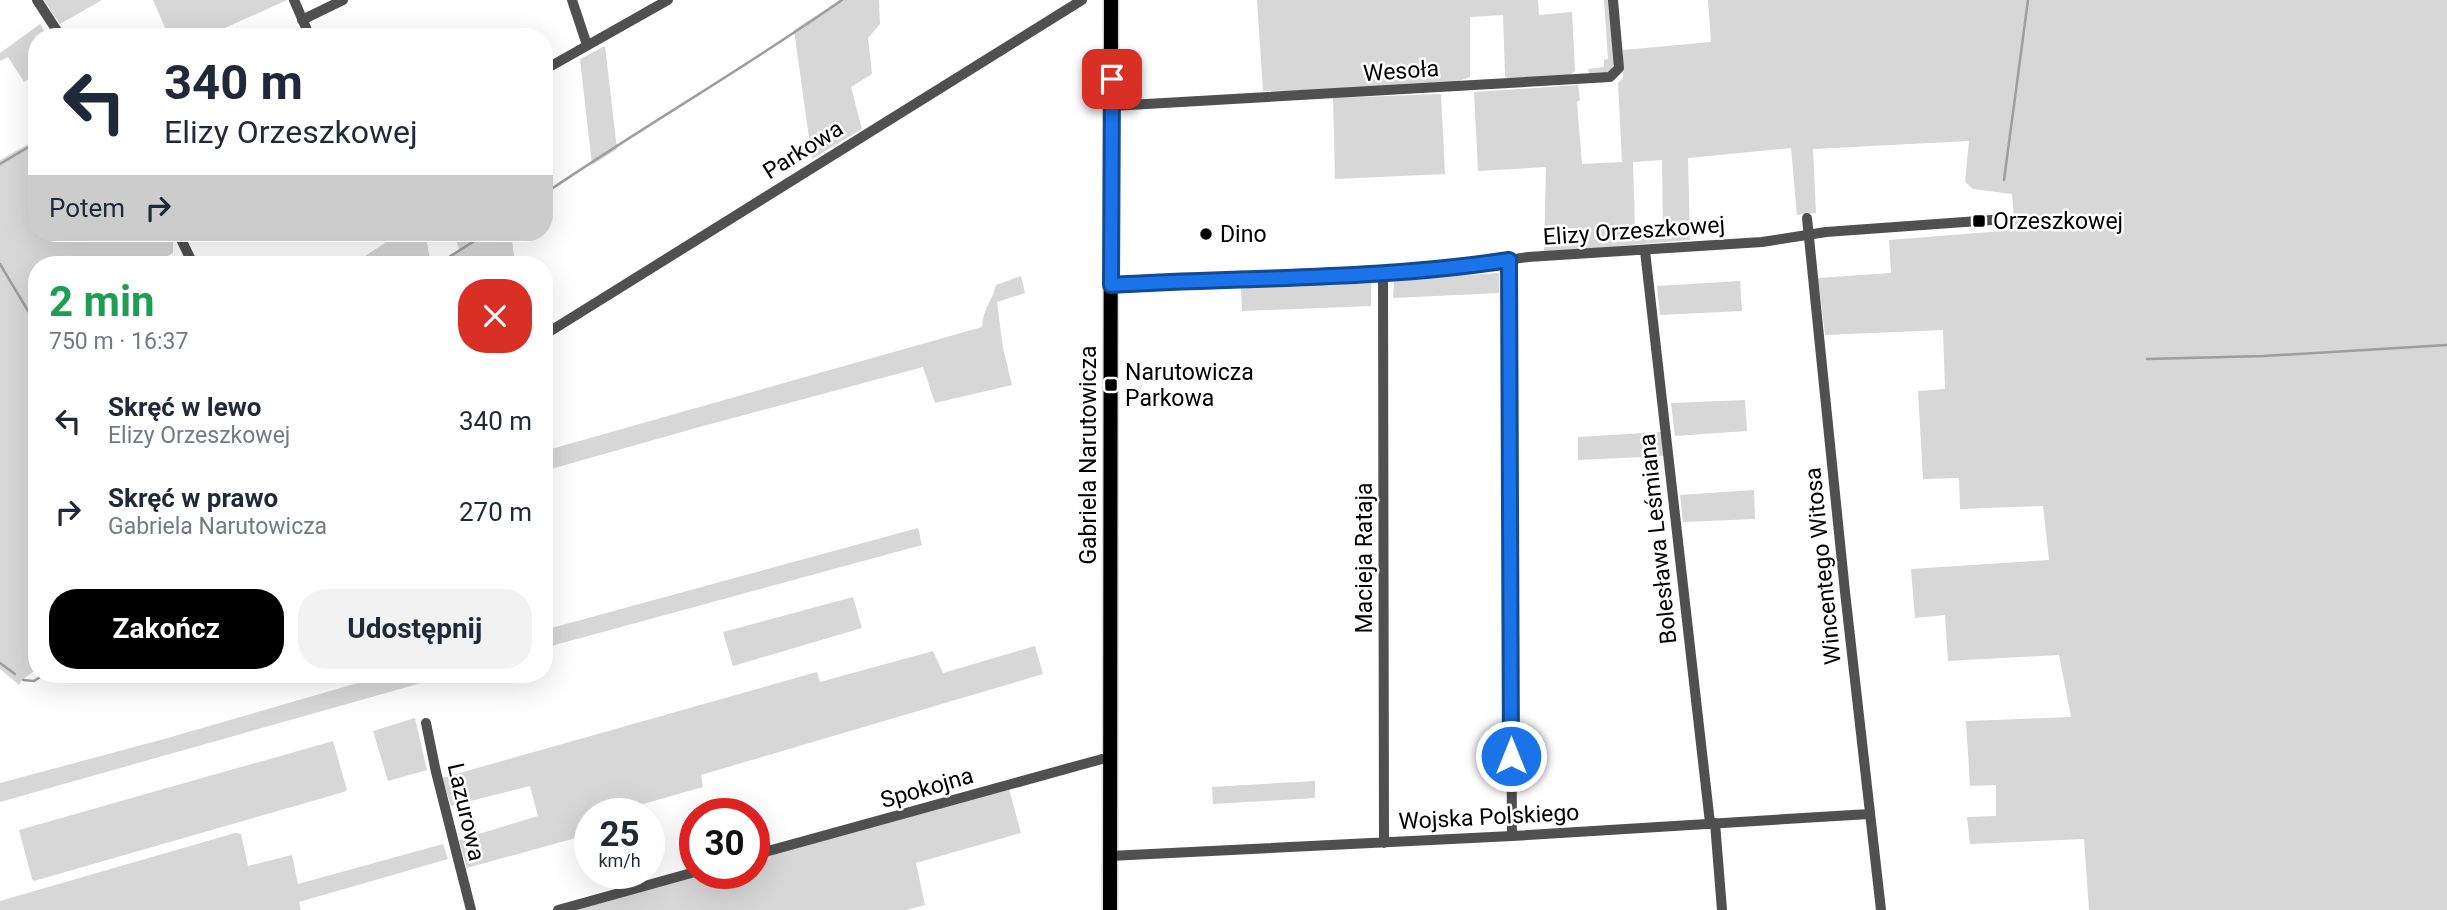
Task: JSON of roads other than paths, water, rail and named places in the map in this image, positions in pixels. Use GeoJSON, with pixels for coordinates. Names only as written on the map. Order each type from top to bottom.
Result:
{"type":"FeatureCollection","features":[{"type":"Feature","properties":{"kind":"main road","name":"Gabriela Narutowicza"},"geometry":{"type":"LineString","coordinates":[[1110,910],[1111,0]]}},
{"type":"Feature","properties":{"kind":"street"},"geometry":{"type":"LineString","coordinates":[[37,0],[55,28]]}},
{"type":"Feature","properties":{"kind":"street"},"geometry":{"type":"LineString","coordinates":[[295,0],[306,28]]}},
{"type":"Feature","properties":{"kind":"street"},"geometry":{"type":"LineString","coordinates":[[303,20],[343,0]]}},
{"type":"Feature","properties":{"kind":"street"},"geometry":{"type":"LineString","coordinates":[[572,0],[587,45]]}},
{"type":"Feature","properties":{"kind":"street"},"geometry":{"type":"LineString","coordinates":[[553,65],[668,0]]}},
{"type":"Feature","properties":{"kind":"street","name":"Parkowa"},"geometry":{"type":"LineString","coordinates":[[553,329],[1083,0]]}},
{"type":"Feature","properties":{"kind":"street","name":"Wesoła"},"geometry":{"type":"LineString","coordinates":[[1112,106],[1610,77],[1619,68],[1613,0]]}},
{"type":"Feature","properties":{"kind":"street","name":"Wincentego Witosa"},"geometry":{"type":"LineString","coordinates":[[1807,218],[1881,910]]}},
{"type":"Feature","properties":{"kind":"street","name":"Elizy Orzeszkowej"},"geometry":{"type":"LineString","coordinates":[[1111,285],[1467,266],[1509,260],[1762,242],[1808,235],[1992,220]]}},
{"type":"Feature","properties":{"kind":"street","name":"Bolesława Leśmiana"},"geometry":{"type":"LineString","coordinates":[[1646,251],[1722,910]]}},
{"type":"Feature","properties":{"kind":"street"},"geometry":{"type":"LineString","coordinates":[[1509,260],[1512,836]]}},
{"type":"Feature","properties":{"kind":"street","name":"Macieja Rataja"},"geometry":{"type":"LineString","coordinates":[[1383,272],[1384,843]]}},
{"type":"Feature","properties":{"kind":"street","name":"Lazurowa"},"geometry":{"type":"LineString","coordinates":[[426,723],[471,910]]}},
{"type":"Feature","properties":{"kind":"street","name":"Spokojna"},"geometry":{"type":"LineString","coordinates":[[770,851],[1110,759]]}},
{"type":"Feature","properties":{"kind":"street","name":"Wojska Polskiego"},"geometry":{"type":"LineString","coordinates":[[1110,856],[1512,836],[1869,814]]}},
{"type":"Feature","properties":{"kind":"street"},"geometry":{"type":"LineString","coordinates":[[558,910],[679,876]]}},
{"type":"Feature","properties":{"kind":"waterway"},"geometry":{"type":"LineString","coordinates":[[553,188],[842,0]]}},
{"type":"Feature","properties":{"kind":"waterway"},"geometry":{"type":"LineString","coordinates":[[2004,180],[2028,0]]}},
{"type":"Feature","properties":{"kind":"waterway"},"geometry":{"type":"LineString","coordinates":[[0,164],[28,147]]}},
{"type":"Feature","properties":{"kind":"waterway"},"geometry":{"type":"LineString","coordinates":[[451,256],[473,242]]}},
{"type":"Feature","properties":{"kind":"waterway"},"geometry":{"type":"LineString","coordinates":[[0,264],[28,311]]}},
{"type":"Feature","properties":{"kind":"waterway"},"geometry":{"type":"LineString","coordinates":[[2147,359],[2264,356],[2447,345]]}},
{"type":"Feature","properties":{"kind":"waterway"},"geometry":{"type":"LineString","coordinates":[[0,663],[15,674]]}},
{"type":"Feature","properties":{"kind":"waterway"},"geometry":{"type":"LineString","coordinates":[[23,680],[28,680]]}},
{"type":"Feature","properties":{"kind":"place","name":"Orzeszkowej"},"geometry":{"type":"Point","coordinates":[1979,221]}},
{"type":"Feature","properties":{"kind":"place","name":"Dino"},"geometry":{"type":"Point","coordinates":[1206,234]}},
{"type":"Feature","properties":{"kind":"place","name":"Narutowicza Parkowa"},"geometry":{"type":"Point","coordinates":[1111,385]}}]}
